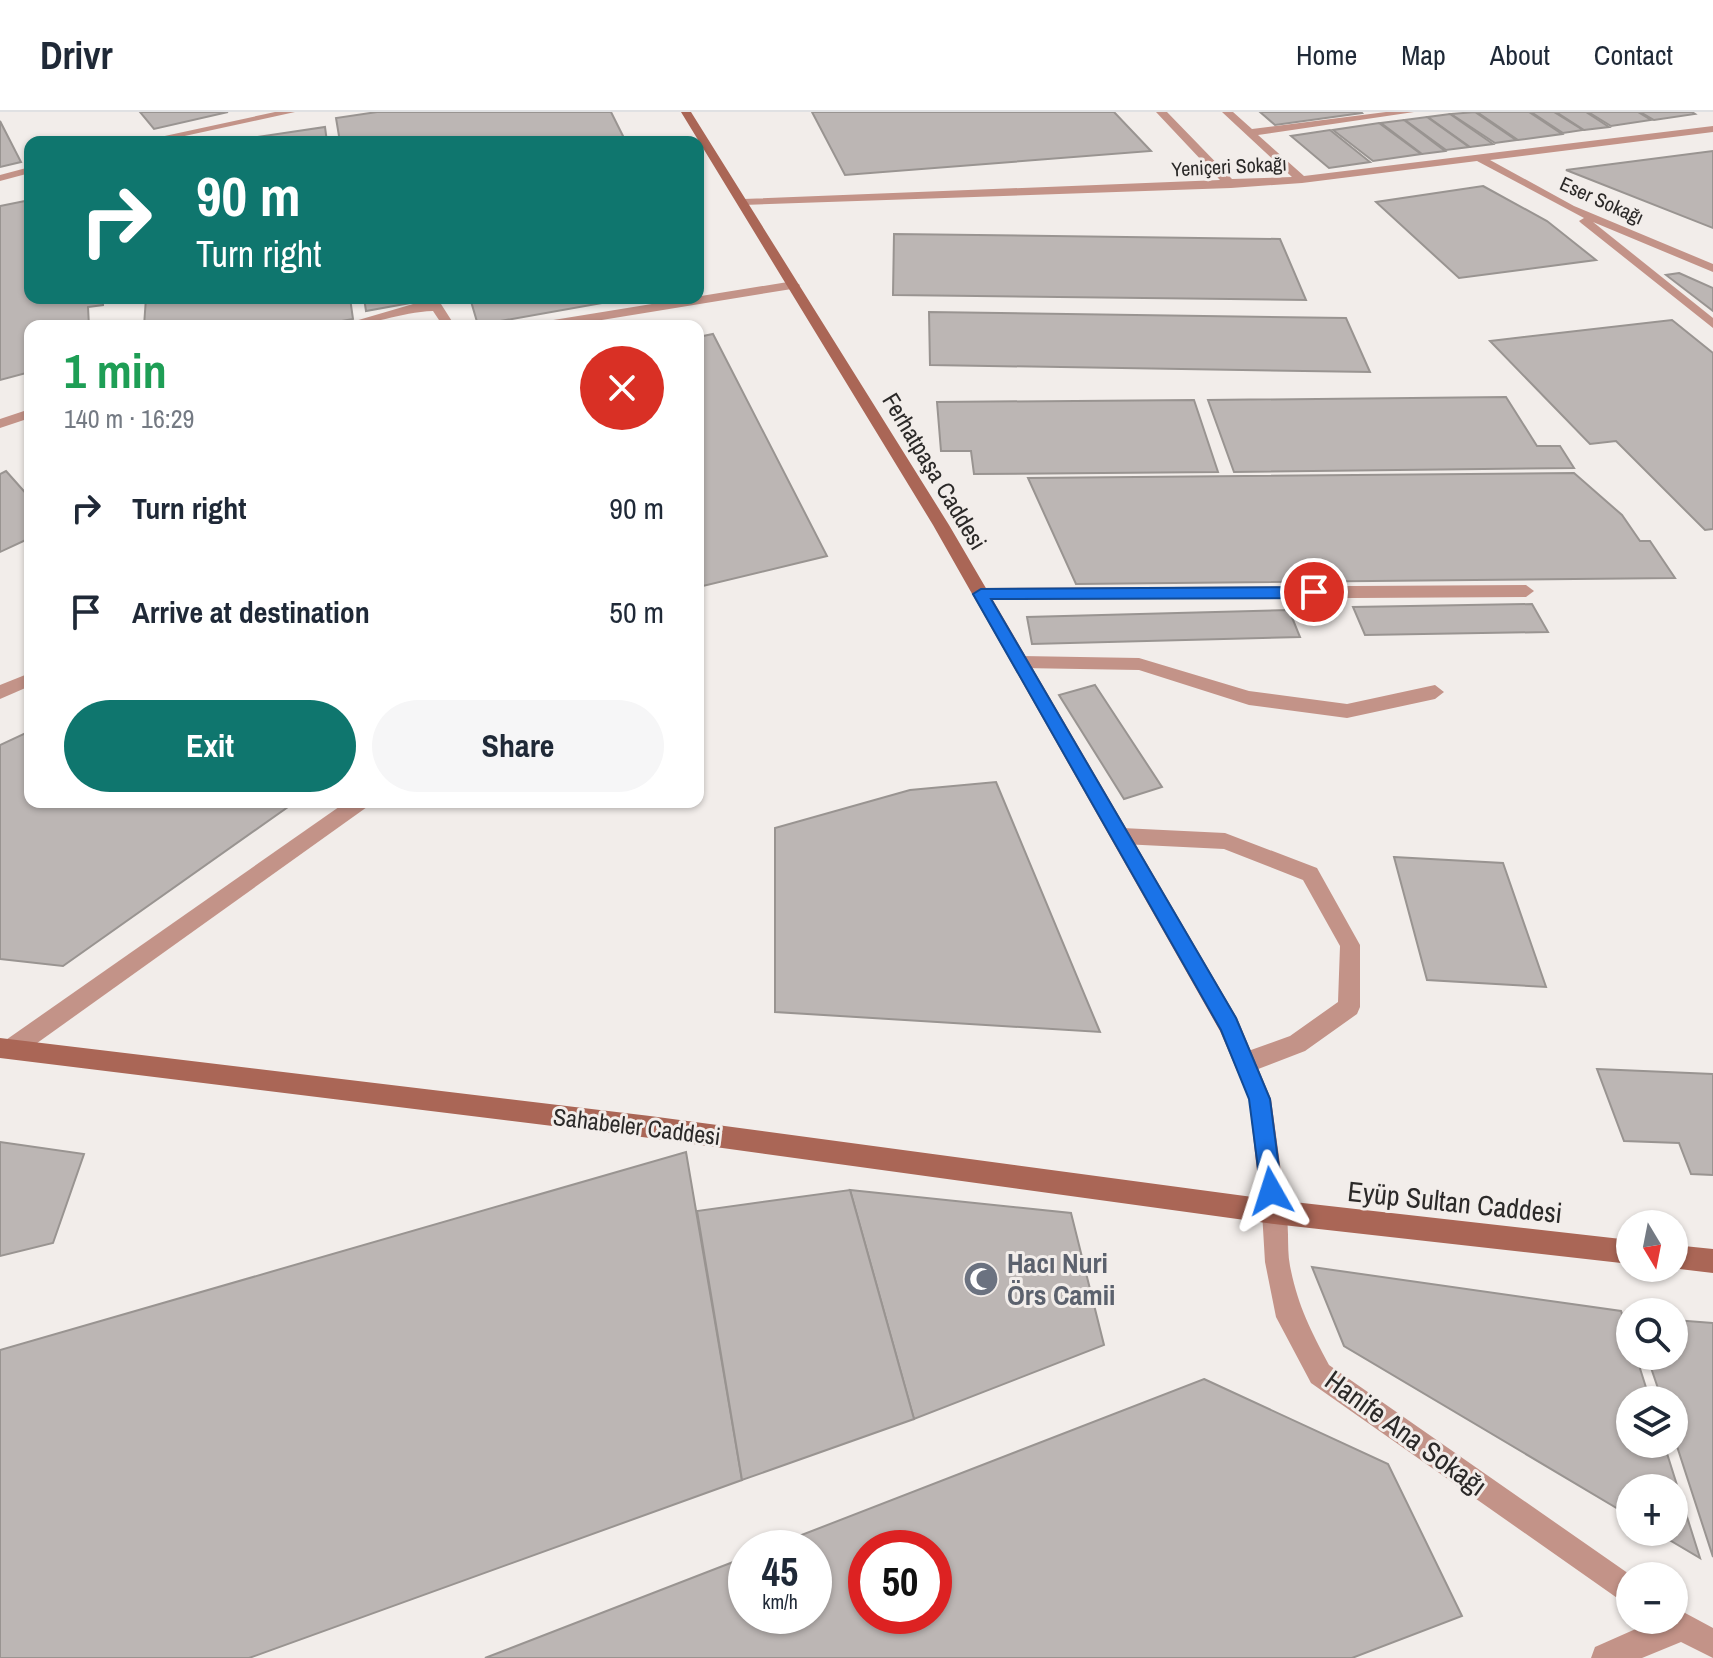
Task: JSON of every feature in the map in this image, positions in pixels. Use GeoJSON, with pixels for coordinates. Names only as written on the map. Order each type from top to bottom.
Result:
{"type":"FeatureCollection","features":[{"type":"Feature","properties":{"kind":"main road","name":"Ferhatpaşa Caddesi"},"geometry":{"type":"LineString","coordinates":[[686,112],[701,136]]}},
{"type":"Feature","properties":{"kind":"main road","name":"Ferhatpaşa Caddesi"},"geometry":{"type":"LineString","coordinates":[[704,140],[981,594],[1229,1025],[1260,1099],[1274,1212]]}},
{"type":"Feature","properties":{"kind":"main road","name":"Sahabeler Caddesi"},"geometry":{"type":"LineString","coordinates":[[5,1049],[650,1127],[1274,1212]]}},
{"type":"Feature","properties":{"kind":"main road","name":"Eyüp Sultan Caddesi"},"geometry":{"type":"LineString","coordinates":[[1274,1212],[1616,1250]]}},
{"type":"Feature","properties":{"kind":"main road"},"geometry":{"type":"LineString","coordinates":[[1688,1258],[1713,1261]]}},
{"type":"Feature","properties":{"kind":"street"},"geometry":{"type":"LineString","coordinates":[[174,136],[290,112]]}},
{"type":"Feature","properties":{"kind":"street"},"geometry":{"type":"LineString","coordinates":[[1161,112],[1231,185]]}},
{"type":"Feature","properties":{"kind":"street"},"geometry":{"type":"LineString","coordinates":[[1227,112],[1302,180]]}},
{"type":"Feature","properties":{"kind":"street"},"geometry":{"type":"LineString","coordinates":[[1249,133],[1409,112]]}},
{"type":"Feature","properties":{"kind":"street","name":"Yeniçeri Sokağı"},"geometry":{"type":"LineString","coordinates":[[743,202],[1302,180],[1713,129]]}},
{"type":"Feature","properties":{"kind":"street","name":"Eser Sokağı"},"geometry":{"type":"LineString","coordinates":[[1479,158],[1570,208],[1710,265]]}},
{"type":"Feature","properties":{"kind":"street"},"geometry":{"type":"LineString","coordinates":[[0,178],[24,172]]}},
{"type":"Feature","properties":{"kind":"street"},"geometry":{"type":"LineString","coordinates":[[1570,208],[1713,324]]}},
{"type":"Feature","properties":{"kind":"street"},"geometry":{"type":"LineString","coordinates":[[704,300],[794,285]]}},
{"type":"Feature","properties":{"kind":"street"},"geometry":{"type":"LineString","coordinates":[[578,320],[677,304]]}},
{"type":"Feature","properties":{"kind":"street"},"geometry":{"type":"LineString","coordinates":[[367,320],[413,308],[437,307],[445,320]]}},
{"type":"Feature","properties":{"kind":"street"},"geometry":{"type":"LineString","coordinates":[[0,424],[24,415]]}},
{"type":"Feature","properties":{"kind":"street"},"geometry":{"type":"LineString","coordinates":[[981,594],[1526,591]]}},
{"type":"Feature","properties":{"kind":"street"},"geometry":{"type":"LineString","coordinates":[[1021,662],[1139,664],[1249,698],[1347,711],[1435,692]]}},
{"type":"Feature","properties":{"kind":"street"},"geometry":{"type":"LineString","coordinates":[[0,692],[24,682]]}},
{"type":"Feature","properties":{"kind":"street"},"geometry":{"type":"LineString","coordinates":[[5,1049],[351,808]]}},
{"type":"Feature","properties":{"kind":"street"},"geometry":{"type":"LineString","coordinates":[[1122,836],[1225,841],[1310,874],[1350,945],[1349,1007],[1297,1044],[1245,1063]]}},
{"type":"Feature","properties":{"kind":"street","name":"Hanife Ana Sokağı"},"geometry":{"type":"LineString","coordinates":[[1274,1212],[1277,1262],[1289,1317],[1320,1374],[1616,1582]]}},
{"type":"Feature","properties":{"kind":"street"},"geometry":{"type":"LineString","coordinates":[[1688,1630],[1713,1644]]}},
{"type":"Feature","properties":{"kind":"street"},"geometry":{"type":"LineString","coordinates":[[1606,1658],[1655,1634]]}},
{"type":"Feature","properties":{"kind":"building"},"geometry":{"type":"Polygon","coordinates":[[[140,112],[228,112],[154,129],[140,112]]]}},
{"type":"Feature","properties":{"kind":"building"},"geometry":{"type":"Polygon","coordinates":[[[377,112],[611,112],[623,136],[339,136],[336,118],[377,112]]]}},
{"type":"Feature","properties":{"kind":"building"},"geometry":{"type":"Polygon","coordinates":[[[812,112],[1114,112],[1151,151],[845,175],[812,112]]]}},
{"type":"Feature","properties":{"kind":"building"},"geometry":{"type":"Polygon","coordinates":[[[1260,112],[1361,112],[1362,113],[1275,125],[1260,112]]]}},
{"type":"Feature","properties":{"kind":"building"},"geometry":{"type":"Polygon","coordinates":[[[1475,112],[1516,140],[1495,143],[1451,114],[1475,112]]]}},
{"type":"Feature","properties":{"kind":"building"},"geometry":{"type":"Polygon","coordinates":[[[1477,112],[1529,112],[1562,134],[1518,140],[1477,112]]]}},
{"type":"Feature","properties":{"kind":"building"},"geometry":{"type":"Polygon","coordinates":[[[1531,112],[1554,112],[1583,130],[1563,133],[1531,112]]]}},
{"type":"Feature","properties":{"kind":"building"},"geometry":{"type":"Polygon","coordinates":[[[1556,112],[1586,112],[1609,127],[1584,130],[1556,112]]]}},
{"type":"Feature","properties":{"kind":"building"},"geometry":{"type":"Polygon","coordinates":[[[1588,112],[1638,112],[1651,120],[1611,126],[1588,112]]]}},
{"type":"Feature","properties":{"kind":"building"},"geometry":{"type":"Polygon","coordinates":[[[1640,112],[1692,112],[1695,114],[1654,120],[1640,112]]]}},
{"type":"Feature","properties":{"kind":"building"},"geometry":{"type":"Polygon","coordinates":[[[1450,114],[1493,144],[1470,147],[1428,117],[1450,114]]]}},
{"type":"Feature","properties":{"kind":"building"},"geometry":{"type":"Polygon","coordinates":[[[1427,117],[1469,147],[1446,150],[1405,120],[1427,117]]]}},
{"type":"Feature","properties":{"kind":"building"},"geometry":{"type":"Polygon","coordinates":[[[1404,120],[1445,151],[1422,154],[1381,123],[1404,120]]]}},
{"type":"Feature","properties":{"kind":"building"},"geometry":{"type":"Polygon","coordinates":[[[0,121],[21,162],[0,167],[0,121]]]}},
{"type":"Feature","properties":{"kind":"building"},"geometry":{"type":"Polygon","coordinates":[[[1379,123],[1421,154],[1373,161],[1333,130],[1379,123]]]}},
{"type":"Feature","properties":{"kind":"building"},"geometry":{"type":"Polygon","coordinates":[[[325,127],[326,136],[264,136],[325,127]]]}},
{"type":"Feature","properties":{"kind":"building"},"geometry":{"type":"Polygon","coordinates":[[[1330,130],[1370,162],[1329,168],[1291,136],[1330,130]]]}},
{"type":"Feature","properties":{"kind":"building"},"geometry":{"type":"Polygon","coordinates":[[[1713,151],[1713,228],[1566,170],[1713,151]]]}},
{"type":"Feature","properties":{"kind":"building"},"geometry":{"type":"Polygon","coordinates":[[[1483,186],[1547,221],[1596,260],[1459,278],[1376,202],[1483,186]]]}},
{"type":"Feature","properties":{"kind":"building"},"geometry":{"type":"Polygon","coordinates":[[[24,201],[24,304],[103,305],[88,307],[89,320],[24,320],[24,374],[0,380],[0,206],[24,201]]]}},
{"type":"Feature","properties":{"kind":"building"},"geometry":{"type":"Polygon","coordinates":[[[894,234],[1280,239],[1306,300],[893,295],[894,234]]]}},
{"type":"Feature","properties":{"kind":"building"},"geometry":{"type":"Polygon","coordinates":[[[1679,273],[1713,288],[1713,311],[1666,275],[1679,273]]]}},
{"type":"Feature","properties":{"kind":"building"},"geometry":{"type":"Polygon","coordinates":[[[146,304],[351,304],[353,319],[347,320],[144,320],[146,304]]]}},
{"type":"Feature","properties":{"kind":"building"},"geometry":{"type":"Polygon","coordinates":[[[365,304],[405,304],[366,311],[365,304]]]}},
{"type":"Feature","properties":{"kind":"building"},"geometry":{"type":"Polygon","coordinates":[[[472,304],[596,304],[506,320],[477,320],[472,304]]]}},
{"type":"Feature","properties":{"kind":"building"},"geometry":{"type":"Polygon","coordinates":[[[929,312],[1346,318],[1370,372],[930,365],[929,312]]]}},
{"type":"Feature","properties":{"kind":"building"},"geometry":{"type":"Polygon","coordinates":[[[1672,320],[1713,353],[1713,529],[1705,530],[1616,441],[1590,444],[1490,341],[1672,320]]]}},
{"type":"Feature","properties":{"kind":"building"},"geometry":{"type":"Polygon","coordinates":[[[713,334],[827,556],[704,586],[704,336],[713,334]]]}},
{"type":"Feature","properties":{"kind":"building"},"geometry":{"type":"Polygon","coordinates":[[[1506,397],[1537,446],[1560,446],[1574,468],[1234,472],[1208,400],[1506,397]]]}},
{"type":"Feature","properties":{"kind":"building"},"geometry":{"type":"Polygon","coordinates":[[[1194,400],[1218,472],[974,474],[971,451],[941,451],[937,402],[1194,400]]]}},
{"type":"Feature","properties":{"kind":"building"},"geometry":{"type":"Polygon","coordinates":[[[6,471],[24,491],[24,541],[0,552],[0,474],[6,471]]]}},
{"type":"Feature","properties":{"kind":"building"},"geometry":{"type":"Polygon","coordinates":[[[1574,473],[1622,515],[1640,541],[1650,541],[1675,578],[1076,584],[1028,478],[1574,473]]]}},
{"type":"Feature","properties":{"kind":"building"},"geometry":{"type":"Polygon","coordinates":[[[1532,604],[1548,632],[1365,635],[1353,607],[1532,604]]]}},
{"type":"Feature","properties":{"kind":"building"},"geometry":{"type":"Polygon","coordinates":[[[1289,610],[1300,637],[1032,644],[1027,617],[1289,610]]]}},
{"type":"Feature","properties":{"kind":"building"},"geometry":{"type":"Polygon","coordinates":[[[1095,685],[1162,787],[1124,799],[1059,695],[1095,685]]]}},
{"type":"Feature","properties":{"kind":"building"},"geometry":{"type":"Polygon","coordinates":[[[24,734],[24,808],[287,808],[63,966],[0,959],[0,745],[24,734]]]}},
{"type":"Feature","properties":{"kind":"building"},"geometry":{"type":"Polygon","coordinates":[[[996,782],[1100,1032],[775,1012],[775,828],[910,790],[996,782]]]}},
{"type":"Feature","properties":{"kind":"building"},"geometry":{"type":"Polygon","coordinates":[[[1394,857],[1503,863],[1546,987],[1427,980],[1394,857]]]}},
{"type":"Feature","properties":{"kind":"building"},"geometry":{"type":"Polygon","coordinates":[[[1597,1069],[1713,1074],[1713,1175],[1691,1174],[1679,1143],[1624,1141],[1597,1069]]]}},
{"type":"Feature","properties":{"kind":"building"},"geometry":{"type":"Polygon","coordinates":[[[0,1142],[84,1154],[53,1243],[0,1256],[0,1142]]]}},
{"type":"Feature","properties":{"kind":"building"},"geometry":{"type":"Polygon","coordinates":[[[686,1152],[742,1480],[249,1658],[0,1658],[0,1350],[686,1152]]]}},
{"type":"Feature","properties":{"kind":"building","name":"Hacı Nuri Örs Camii"},"geometry":{"type":"Polygon","coordinates":[[[850,1190],[1071,1213],[1104,1345],[914,1419],[850,1190]]]}},
{"type":"Feature","properties":{"kind":"building"},"geometry":{"type":"Polygon","coordinates":[[[850,1190],[914,1419],[742,1480],[697,1211],[850,1190]]]}},
{"type":"Feature","properties":{"kind":"building"},"geometry":{"type":"Polygon","coordinates":[[[1312,1267],[1616,1310],[1616,1370],[1640,1370],[1646,1386],[1616,1386],[1616,1458],[1668,1458],[1673,1474],[1616,1474],[1616,1508],[1344,1346],[1312,1267]]]}},
{"type":"Feature","properties":{"kind":"building"},"geometry":{"type":"Polygon","coordinates":[[[1688,1321],[1713,1323],[1713,1557],[1681,1458],[1688,1458],[1688,1386],[1657,1386],[1652,1370],[1688,1370],[1688,1321]]]}},
{"type":"Feature","properties":{"kind":"building"},"geometry":{"type":"Polygon","coordinates":[[[1204,1379],[1388,1464],[1462,1616],[1352,1658],[485,1658],[728,1564],[728,1634],[832,1634],[832,1530],[814,1530],[1204,1379]]]}},
{"type":"Feature","properties":{"kind":"building"},"geometry":{"type":"Polygon","coordinates":[[[1688,1520],[1700,1558],[1680,1546],[1688,1546],[1688,1520]]]}},
{"type":"Feature","properties":{"kind":"place","name":"Hacı Nuri Örs Camii"},"geometry":{"type":"Point","coordinates":[981,1279]}},
{"type":"Feature","properties":{"kind":"route"},"geometry":{"type":"LineString","coordinates":[[1271,1191],[1260,1099],[1229,1025],[981,594],[1314,592]]}}]}
